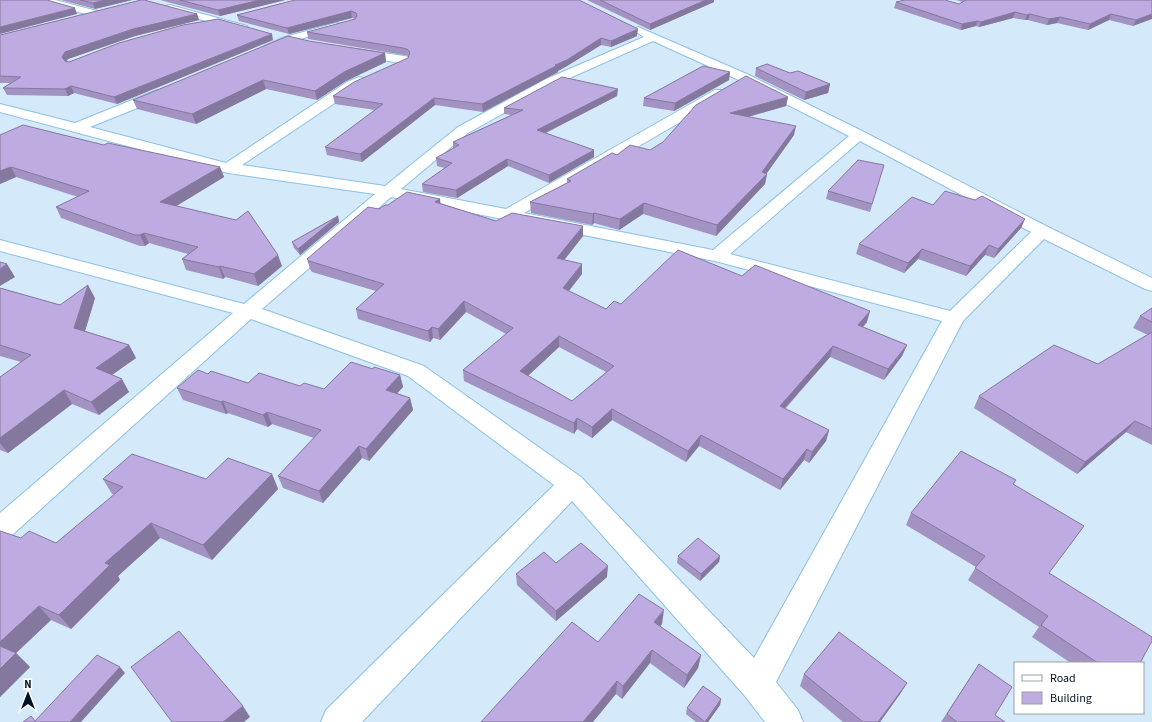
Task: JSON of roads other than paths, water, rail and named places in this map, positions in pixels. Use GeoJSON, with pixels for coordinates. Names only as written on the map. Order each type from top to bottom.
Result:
{"type":"FeatureCollection","features":[{"type":"Feature","properties":{"kind":"street"},"geometry":{"type":"LineString","coordinates":[[44,0],[101,13],[76,19]]}},
{"type":"Feature","properties":{"kind":"street"},"geometry":{"type":"LineString","coordinates":[[160,5],[257,32]]}},
{"type":"Feature","properties":{"kind":"street"},"geometry":{"type":"LineString","coordinates":[[191,26],[243,15]]}},
{"type":"Feature","properties":{"kind":"street"},"geometry":{"type":"LineString","coordinates":[[260,52],[289,39],[348,23]]}},
{"type":"Feature","properties":{"kind":"street"},"geometry":{"type":"LineString","coordinates":[[624,24],[745,78],[859,135],[1042,231],[1152,285]]}},
{"type":"Feature","properties":{"kind":"street"},"geometry":{"type":"LineString","coordinates":[[270,35],[311,45]]}},
{"type":"Feature","properties":{"kind":"street"},"geometry":{"type":"LineString","coordinates":[[0,529],[248,311],[388,191],[463,130],[550,82],[652,37]]}},
{"type":"Feature","properties":{"kind":"street"},"geometry":{"type":"LineString","coordinates":[[344,50],[404,60],[384,69]]}},
{"type":"Feature","properties":{"kind":"street"},"geometry":{"type":"LineString","coordinates":[[228,168],[351,85],[370,76]]}},
{"type":"Feature","properties":{"kind":"street"},"geometry":{"type":"LineString","coordinates":[[510,214],[745,78]]}},
{"type":"Feature","properties":{"kind":"street"},"geometry":{"type":"LineString","coordinates":[[76,128],[172,88]]}},
{"type":"Feature","properties":{"kind":"street"},"geometry":{"type":"LineString","coordinates":[[0,108],[228,168],[388,191],[717,256],[954,318]]}},
{"type":"Feature","properties":{"kind":"street"},"geometry":{"type":"LineString","coordinates":[[717,256],[859,135]]}},
{"type":"Feature","properties":{"kind":"street"},"geometry":{"type":"LineString","coordinates":[[757,685],[954,318],[1042,231]]}},
{"type":"Feature","properties":{"kind":"street"},"geometry":{"type":"LineString","coordinates":[[0,245],[248,311],[416,371],[572,484],[757,685],[786,722]]}},
{"type":"Feature","properties":{"kind":"street"},"geometry":{"type":"LineString","coordinates":[[338,722],[572,484]]}}]}
